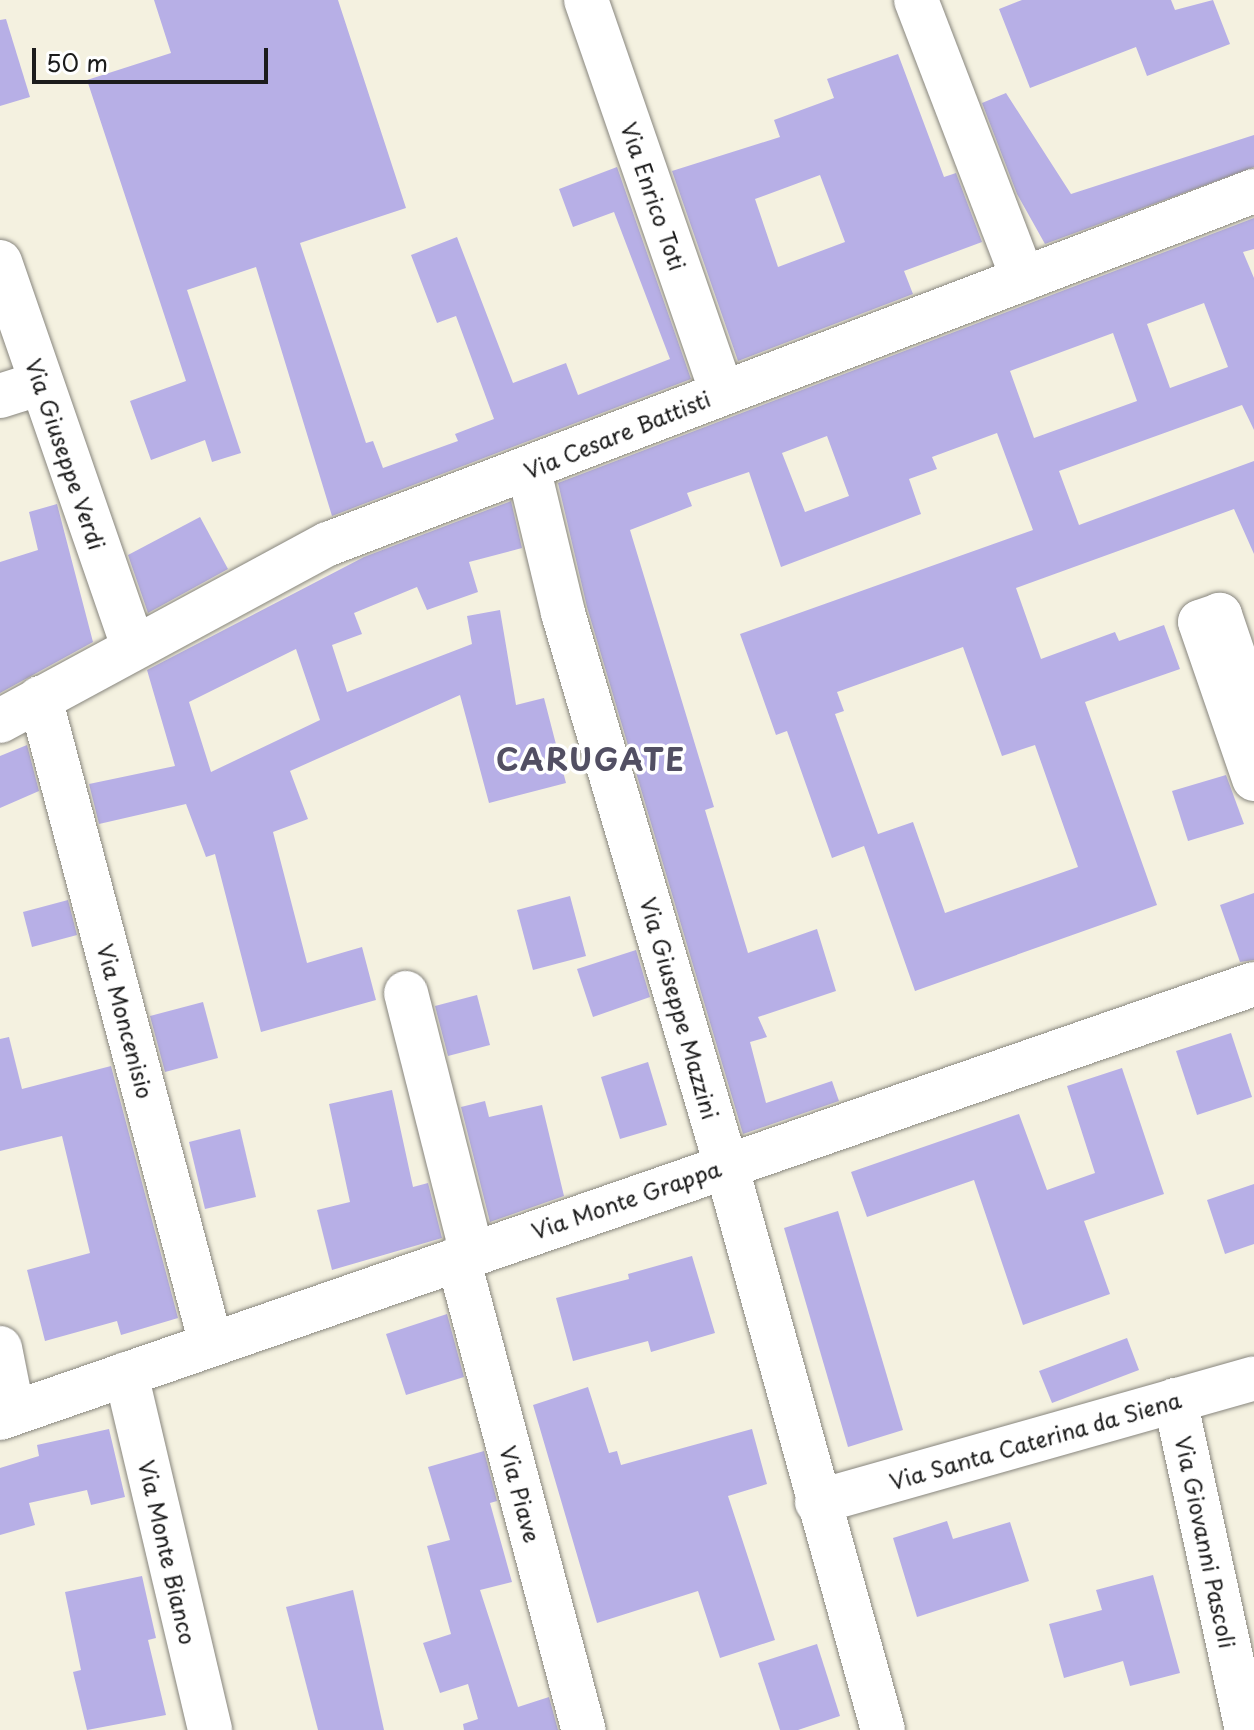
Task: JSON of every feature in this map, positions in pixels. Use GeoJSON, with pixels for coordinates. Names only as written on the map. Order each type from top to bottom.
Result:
{"type":"FeatureCollection","features":[{"type":"Feature","properties":{"kind":"street","name":"Via Enrico Toti"},"geometry":{"type":"LineString","coordinates":[[586,0],[722,392]]}},
{"type":"Feature","properties":{"kind":"street"},"geometry":{"type":"LineString","coordinates":[[916,0],[1023,279]]}},
{"type":"Feature","properties":{"kind":"street","name":"Via Cesare Battisti"},"geometry":{"type":"LineString","coordinates":[[0,721],[328,544],[529,471],[722,392],[1254,191]]}},
{"type":"Feature","properties":{"kind":"street","name":"Via Giuseppe Verdi"},"geometry":{"type":"LineString","coordinates":[[0,262],[133,647]]}},
{"type":"Feature","properties":{"kind":"street"},"geometry":{"type":"LineString","coordinates":[[0,396],[41,383]]}},
{"type":"Feature","properties":{"kind":"street","name":"Via Giuseppe Mazzini"},"geometry":{"type":"LineString","coordinates":[[529,471],[563,613],[726,1165],[817,1502],[883,1730]]}},
{"type":"Feature","properties":{"kind":"street"},"geometry":{"type":"LineString","coordinates":[[1254,715],[1220,615],[1200,622],[1254,779]]}},
{"type":"Feature","properties":{"kind":"street","name":"Via Moncenisio"},"geometry":{"type":"LineString","coordinates":[[40,698],[211,1344]]}},
{"type":"Feature","properties":{"kind":"street","name":"Via Monte Grappa"},"geometry":{"type":"LineString","coordinates":[[7,1415],[1254,984]]}},
{"type":"Feature","properties":{"kind":"street","name":"Via Piave"},"geometry":{"type":"LineString","coordinates":[[406,993],[465,1256],[584,1730]]}},
{"type":"Feature","properties":{"kind":"street"},"geometry":{"type":"LineString","coordinates":[[0,1348],[7,1415]]}},
{"type":"Feature","properties":{"kind":"street","name":"Via Monte Bianco"},"geometry":{"type":"LineString","coordinates":[[126,1374],[210,1730]]}},
{"type":"Feature","properties":{"kind":"street","name":"Via Santa Caterina da Siena"},"geometry":{"type":"LineString","coordinates":[[817,1502],[1254,1378]]}},
{"type":"Feature","properties":{"kind":"street","name":"Via Giovanni Pascoli"},"geometry":{"type":"LineString","coordinates":[[1175,1400],[1247,1730]]}},
{"type":"Feature","properties":{"kind":"building"},"geometry":{"type":"Polygon","coordinates":[[[154,0],[338,0],[406,208],[300,243],[366,443],[373,441],[383,468],[458,441],[455,434],[494,419],[456,316],[437,323],[411,255],[457,237],[513,383],[566,363],[578,395],[670,359],[614,212],[573,227],[559,189],[617,167],[691,379],[332,516],[256,267],[187,290],[241,453],[212,462],[205,440],[151,460],[130,401],[186,381],[87,80],[171,53],[154,0]]]}},
{"type":"Feature","properties":{"kind":"building"},"geometry":{"type":"Polygon","coordinates":[[[1022,0],[1171,0],[1175,10],[1213,0],[1230,44],[1147,76],[1136,47],[1030,88],[999,9],[1022,0]]]}},
{"type":"Feature","properties":{"kind":"building"},"geometry":{"type":"Polygon","coordinates":[[[6,19],[30,97],[0,106],[0,20],[6,19]]]}},
{"type":"Feature","properties":{"kind":"building"},"geometry":{"type":"Polygon","coordinates":[[[898,54],[944,177],[956,173],[982,242],[904,271],[913,294],[738,361],[672,171],[780,137],[774,120],[834,98],[827,79],[898,54]],[[820,175],[755,199],[778,267],[845,242],[820,175]]]}},
{"type":"Feature","properties":{"kind":"building"},"geometry":{"type":"Polygon","coordinates":[[[1006,93],[1071,194],[1254,135],[1254,167],[1045,244],[1017,194],[982,103],[1006,93]]]}},
{"type":"Feature","properties":{"kind":"building"},"geometry":{"type":"Polygon","coordinates":[[[1254,218],[1254,249],[1243,252],[1254,278],[1254,430],[1242,405],[1059,471],[1079,525],[1254,461],[1254,554],[1234,509],[1016,588],[1041,659],[1115,632],[1119,641],[1164,625],[1180,669],[1085,702],[1157,905],[915,991],[864,846],[832,858],[787,731],[776,735],[740,634],[1033,530],[997,433],[932,457],[937,469],[909,479],[921,514],[781,567],[749,472],[687,493],[692,506],[630,530],[714,807],[705,810],[748,953],[817,929],[836,991],[758,1017],[767,1037],[750,1042],[766,1103],[832,1081],[839,1101],[743,1134],[587,607],[558,483],[1254,218]],[[1204,303],[1147,324],[1170,388],[1228,367],[1204,303]],[[1113,333],[1010,371],[1034,438],[1137,401],[1113,333]],[[827,436],[782,453],[805,512],[849,496],[827,436]],[[963,647],[837,692],[844,711],[835,714],[878,834],[913,822],[945,913],[1078,867],[1035,745],[1002,756],[963,647]]]}},
{"type":"Feature","properties":{"kind":"building"},"geometry":{"type":"Polygon","coordinates":[[[511,501],[522,548],[469,562],[478,592],[427,610],[417,587],[354,613],[362,634],[332,645],[347,692],[472,644],[467,616],[500,610],[516,705],[544,698],[566,783],[489,803],[460,695],[290,771],[308,819],[273,832],[307,963],[362,947],[376,1000],[261,1032],[215,854],[206,857],[186,804],[99,824],[89,784],[175,766],[147,670],[364,557],[511,501]],[[296,649],[189,702],[211,772],[320,720],[296,649]]]}},
{"type":"Feature","properties":{"kind":"building"},"geometry":{"type":"Polygon","coordinates":[[[57,504],[93,642],[0,693],[0,562],[38,550],[29,512],[57,504]]]}},
{"type":"Feature","properties":{"kind":"building"},"geometry":{"type":"Polygon","coordinates":[[[200,517],[228,569],[148,613],[128,555],[200,517]]]}},
{"type":"Feature","properties":{"kind":"building"},"geometry":{"type":"Polygon","coordinates":[[[27,745],[39,791],[0,808],[0,756],[27,745]]]}},
{"type":"Feature","properties":{"kind":"building"},"geometry":{"type":"Polygon","coordinates":[[[1226,775],[1244,824],[1188,841],[1172,791],[1226,775]]]}},
{"type":"Feature","properties":{"kind":"building"},"geometry":{"type":"Polygon","coordinates":[[[1254,893],[1254,960],[1240,962],[1220,905],[1254,893]]]}},
{"type":"Feature","properties":{"kind":"building"},"geometry":{"type":"Polygon","coordinates":[[[570,896],[586,956],[533,970],[517,910],[570,896]]]}},
{"type":"Feature","properties":{"kind":"building"},"geometry":{"type":"Polygon","coordinates":[[[68,900],[77,935],[32,947],[23,912],[68,900]]]}},
{"type":"Feature","properties":{"kind":"building"},"geometry":{"type":"Polygon","coordinates":[[[636,950],[650,997],[593,1017],[577,969],[636,950]]]}},
{"type":"Feature","properties":{"kind":"building"},"geometry":{"type":"Polygon","coordinates":[[[477,995],[490,1045],[448,1056],[435,1006],[477,995]]]}},
{"type":"Feature","properties":{"kind":"building"},"geometry":{"type":"Polygon","coordinates":[[[203,1002],[218,1058],[165,1072],[150,1016],[203,1002]]]}},
{"type":"Feature","properties":{"kind":"building"},"geometry":{"type":"Polygon","coordinates":[[[1231,1033],[1252,1097],[1197,1115],[1176,1051],[1231,1033]]]}},
{"type":"Feature","properties":{"kind":"building"},"geometry":{"type":"Polygon","coordinates":[[[9,1037],[22,1089],[111,1066],[178,1318],[121,1335],[117,1321],[45,1341],[27,1270],[90,1253],[62,1136],[0,1151],[0,1039],[9,1037]]]}},
{"type":"Feature","properties":{"kind":"building"},"geometry":{"type":"Polygon","coordinates":[[[648,1062],[667,1125],[620,1139],[601,1077],[648,1062]]]}},
{"type":"Feature","properties":{"kind":"building"},"geometry":{"type":"Polygon","coordinates":[[[1122,1068],[1164,1194],[1084,1221],[1110,1294],[1023,1325],[974,1180],[867,1217],[851,1172],[1019,1114],[1047,1190],[1095,1173],[1067,1086],[1122,1068]]]}},
{"type":"Feature","properties":{"kind":"building"},"geometry":{"type":"Polygon","coordinates":[[[392,1090],[413,1187],[428,1183],[442,1238],[332,1270],[317,1210],[350,1202],[329,1104],[392,1090]]]}},
{"type":"Feature","properties":{"kind":"building"},"geometry":{"type":"Polygon","coordinates":[[[485,1101],[489,1117],[542,1105],[564,1196],[490,1222],[461,1107],[485,1101]]]}},
{"type":"Feature","properties":{"kind":"building"},"geometry":{"type":"Polygon","coordinates":[[[240,1129],[256,1197],[205,1209],[189,1142],[240,1129]]]}},
{"type":"Feature","properties":{"kind":"building"},"geometry":{"type":"Polygon","coordinates":[[[1254,1184],[1254,1244],[1225,1254],[1207,1200],[1254,1184]]]}},
{"type":"Feature","properties":{"kind":"building"},"geometry":{"type":"Polygon","coordinates":[[[838,1211],[903,1430],[848,1447],[784,1228],[838,1211]]]}},
{"type":"Feature","properties":{"kind":"building"},"geometry":{"type":"Polygon","coordinates":[[[692,1256],[715,1333],[651,1352],[648,1341],[573,1361],[556,1298],[629,1279],[628,1274],[692,1256]]]}},
{"type":"Feature","properties":{"kind":"building"},"geometry":{"type":"Polygon","coordinates":[[[447,1314],[464,1377],[406,1395],[386,1334],[447,1314]]]}},
{"type":"Feature","properties":{"kind":"building"},"geometry":{"type":"Polygon","coordinates":[[[1127,1338],[1139,1370],[1052,1403],[1039,1371],[1127,1338]]]}},
{"type":"Feature","properties":{"kind":"building"},"geometry":{"type":"Polygon","coordinates":[[[588,1387],[609,1453],[617,1451],[621,1465],[752,1429],[767,1484],[728,1496],[775,1640],[720,1658],[698,1591],[597,1623],[533,1405],[588,1387]]]}},
{"type":"Feature","properties":{"kind":"building"},"geometry":{"type":"Polygon","coordinates":[[[109,1429],[125,1497],[91,1505],[87,1490],[29,1503],[35,1525],[0,1535],[0,1468],[39,1456],[37,1445],[109,1429]]]}},
{"type":"Feature","properties":{"kind":"building"},"geometry":{"type":"Polygon","coordinates":[[[484,1451],[497,1501],[490,1503],[512,1582],[480,1590],[518,1707],[549,1697],[558,1730],[464,1730],[463,1724],[478,1719],[468,1684],[440,1693],[423,1643],[451,1634],[427,1546],[450,1540],[428,1467],[484,1451]]]}},
{"type":"Feature","properties":{"kind":"building"},"geometry":{"type":"Polygon","coordinates":[[[947,1521],[953,1539],[1010,1522],[1029,1581],[917,1617],[893,1538],[947,1521]]]}},
{"type":"Feature","properties":{"kind":"building"},"geometry":{"type":"Polygon","coordinates":[[[1153,1575],[1180,1673],[1130,1686],[1123,1661],[1064,1678],[1049,1624],[1102,1610],[1096,1590],[1153,1575]]]}},
{"type":"Feature","properties":{"kind":"building"},"geometry":{"type":"Polygon","coordinates":[[[142,1576],[156,1638],[148,1640],[166,1715],[87,1730],[73,1672],[81,1670],[65,1592],[142,1576]]]}},
{"type":"Feature","properties":{"kind":"building"},"geometry":{"type":"Polygon","coordinates":[[[353,1590],[384,1730],[318,1730],[286,1607],[353,1590]]]}},
{"type":"Feature","properties":{"kind":"building"},"geometry":{"type":"Polygon","coordinates":[[[817,1644],[840,1716],[798,1730],[780,1730],[758,1663],[817,1644]]]}},
{"type":"Feature","properties":{"kind":"district","name":"CARUGATE"},"geometry":{"type":"Point","coordinates":[591,759]}}]}
